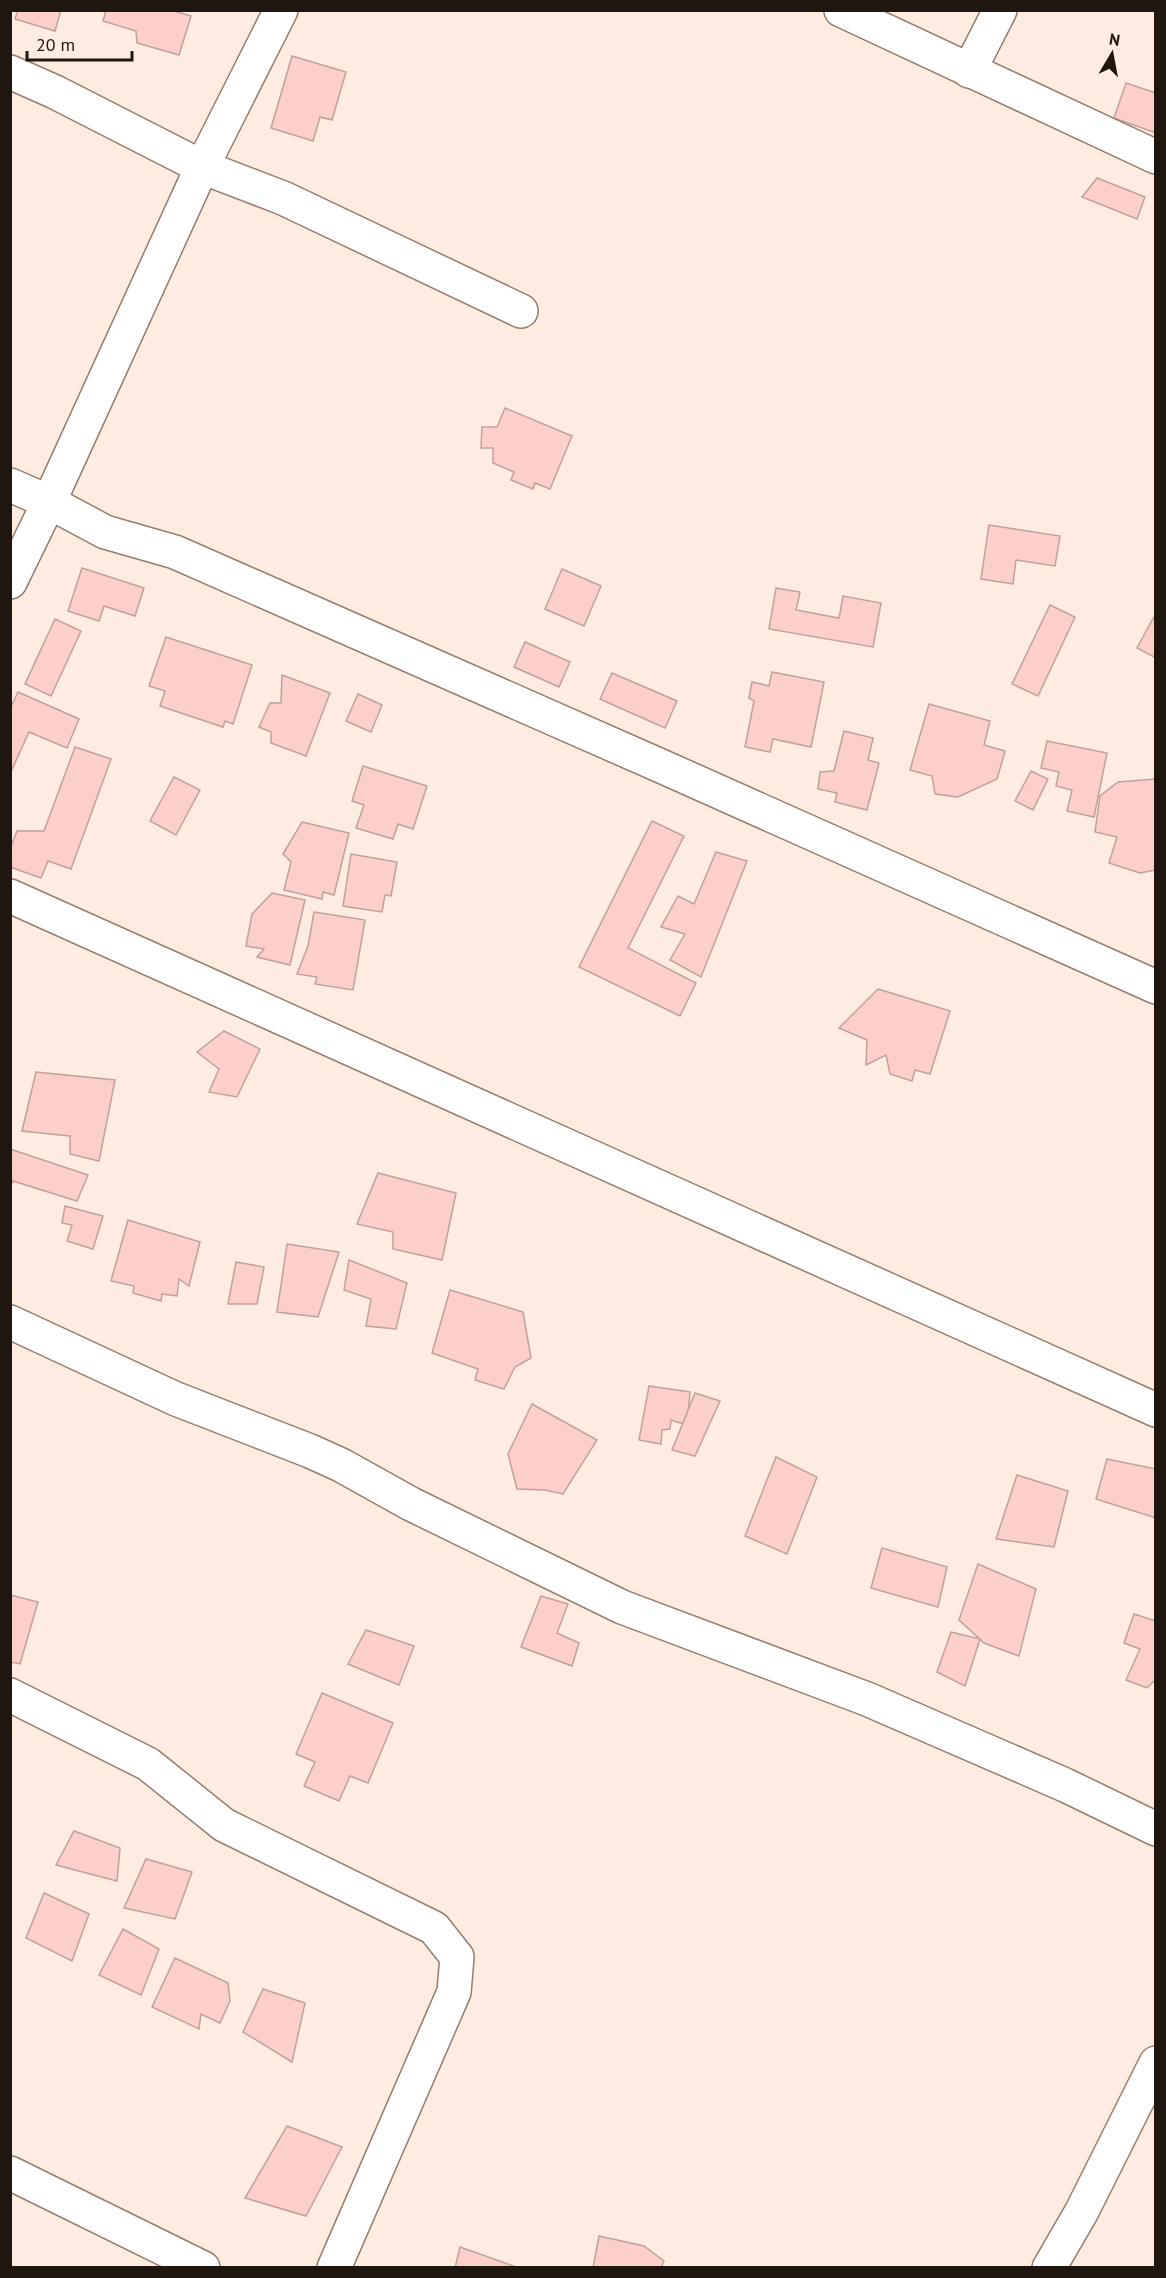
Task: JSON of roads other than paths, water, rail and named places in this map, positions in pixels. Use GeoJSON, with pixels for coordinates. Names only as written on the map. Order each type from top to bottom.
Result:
{"type":"FeatureCollection","features":[{"type":"Feature","properties":{"kind":"street"},"geometry":{"type":"LineString","coordinates":[[10,582],[50,502],[202,166],[281,10]]}},
{"type":"Feature","properties":{"kind":"street"},"geometry":{"type":"LineString","coordinates":[[841,10],[1155,157]]}},
{"type":"Feature","properties":{"kind":"street"},"geometry":{"type":"LineString","coordinates":[[969,71],[1000,10]]}},
{"type":"Feature","properties":{"kind":"street"},"geometry":{"type":"LineString","coordinates":[[10,72],[55,92],[202,166],[283,198],[521,311]]}},
{"type":"Feature","properties":{"kind":"street"},"geometry":{"type":"LineString","coordinates":[[10,484],[50,502],[105,532],[175,552],[1155,987]]}},
{"type":"Feature","properties":{"kind":"street"},"geometry":{"type":"LineString","coordinates":[[10,896],[1155,1410]]}},
{"type":"Feature","properties":{"kind":"street"},"geometry":{"type":"LineString","coordinates":[[10,1322],[176,1399],[341,1465],[411,1504],[622,1607],[867,1699],[1065,1785],[1155,1829]]}},
{"type":"Feature","properties":{"kind":"street"},"geometry":{"type":"LineString","coordinates":[[10,1695],[148,1764],[224,1825],[434,1928],[457,1957],[454,1992],[334,2268]]}},
{"type":"Feature","properties":{"kind":"street"},"geometry":{"type":"LineString","coordinates":[[1049,2268],[1082,2211],[1155,2063]]}},
{"type":"Feature","properties":{"kind":"street"},"geometry":{"type":"LineString","coordinates":[[10,2174],[202,2268]]}}]}
